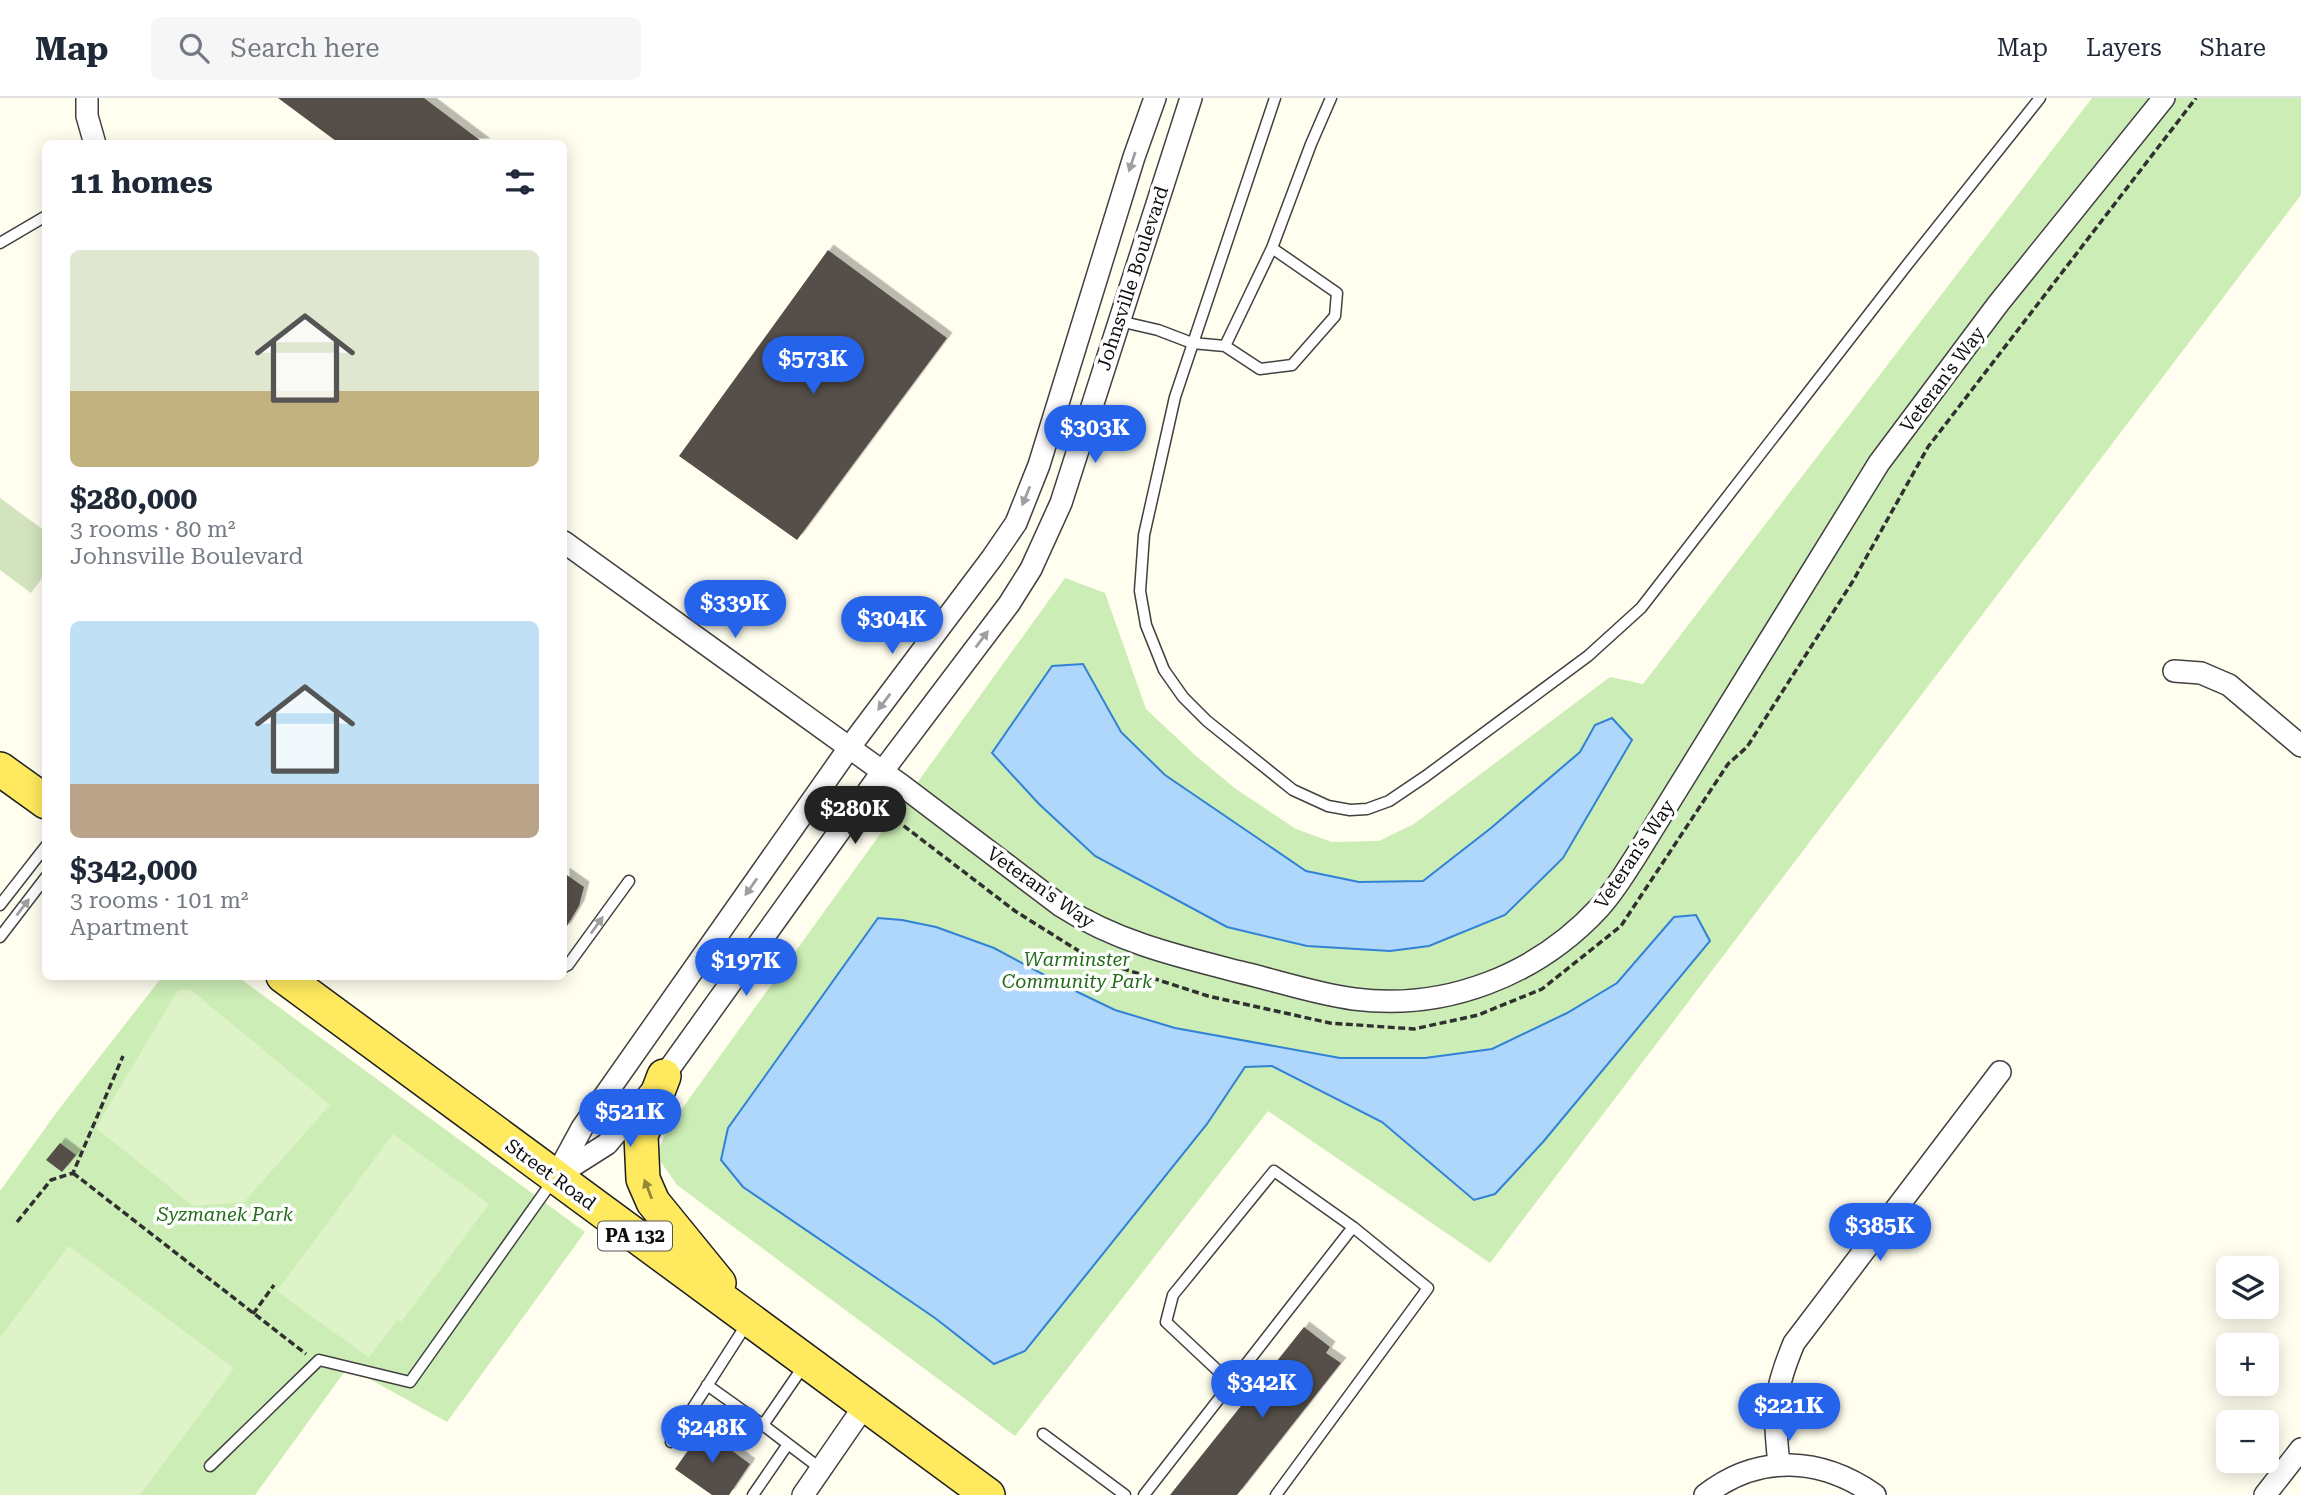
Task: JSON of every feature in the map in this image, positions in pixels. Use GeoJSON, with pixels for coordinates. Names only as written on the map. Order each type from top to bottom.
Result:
{"type":"FeatureCollection","features":[{"type":"Feature","properties":{"kind":"main road"},"geometry":{"type":"LineString","coordinates":[[0,769],[42,799]]}},
{"type":"Feature","properties":{"kind":"main road","name":"Street Road"},"geometry":{"type":"LineString","coordinates":[[288,980],[988,1495]]}},
{"type":"Feature","properties":{"kind":"main road"},"geometry":{"type":"LineString","coordinates":[[664,1076],[640,1136],[643,1179],[653,1202],[749,1320]]}},
{"type":"Feature","properties":{"kind":"street"},"geometry":{"type":"LineString","coordinates":[[87,98],[87,116],[94,140]]}},
{"type":"Feature","properties":{"kind":"street","name":"Johnsville Boulevard"},"geometry":{"type":"LineString","coordinates":[[555,1177],[582,1128],[849,748],[1016,523],[1039,465],[1134,157],[1155,98]]}},
{"type":"Feature","properties":{"kind":"street","name":"Johnsville Boulevard"},"geometry":{"type":"LineString","coordinates":[[555,1177],[607,1144],[664,1076],[882,772],[1009,604],[1031,569],[1061,503],[1191,98]]}},
{"type":"Feature","properties":{"kind":"street","name":"Veteran's Way"},"geometry":{"type":"LineString","coordinates":[[567,544],[882,772],[1061,906],[1095,927],[1145,947],[1334,995],[1368,1000],[1424,1000],[1478,988],[1512,974],[1577,930],[1619,883],[1879,463],[1998,304],[2164,98]]}},
{"type":"Feature","properties":{"kind":"street"},"geometry":{"type":"LineString","coordinates":[[2174,671],[2202,673],[2229,685],[2301,746]]}},
{"type":"Feature","properties":{"kind":"street"},"geometry":{"type":"LineString","coordinates":[[1779,1464],[1774,1418],[1775,1400],[1781,1373],[1794,1343],[2000,1072]]}},
{"type":"Feature","properties":{"kind":"street"},"geometry":{"type":"LineString","coordinates":[[803,1495],[865,1405]]}},
{"type":"Feature","properties":{"kind":"street"},"geometry":{"type":"LineString","coordinates":[[2265,1495],[2301,1449]]}},
{"type":"Feature","properties":{"kind":"street"},"geometry":{"type":"LineString","coordinates":[[1705,1495],[1740,1475],[1779,1464],[1806,1465],[1838,1474],[1875,1495]]}},
{"type":"Feature","properties":{"kind":"lane"},"geometry":{"type":"LineString","coordinates":[[1275,98],[1175,397],[1144,536],[1140,591],[1153,649],[1164,670],[1191,705],[1216,729],[1293,790],[1328,806],[1350,810],[1367,809],[1389,802],[1588,656],[1641,608],[2040,98]]}},
{"type":"Feature","properties":{"kind":"lane"},"geometry":{"type":"LineString","coordinates":[[1225,346],[1272,248],[1331,98]]}},
{"type":"Feature","properties":{"kind":"lane"},"geometry":{"type":"LineString","coordinates":[[0,243],[42,218]]}},
{"type":"Feature","properties":{"kind":"lane"},"geometry":{"type":"LineString","coordinates":[[1119,321],[1157,330],[1192,343],[1225,346],[1260,369],[1292,365],[1335,316],[1337,293],[1272,248]]}},
{"type":"Feature","properties":{"kind":"lane"},"geometry":{"type":"LineString","coordinates":[[0,905],[42,851]]}},
{"type":"Feature","properties":{"kind":"lane"},"geometry":{"type":"LineString","coordinates":[[567,966],[629,881]]}},
{"type":"Feature","properties":{"kind":"lane"},"geometry":{"type":"LineString","coordinates":[[0,937],[42,882]]}},
{"type":"Feature","properties":{"kind":"lane"},"geometry":{"type":"LineString","coordinates":[[1231,1382],[1166,1322],[1172,1295],[1274,1171],[1353,1227],[1428,1288],[1276,1495]]}},
{"type":"Feature","properties":{"kind":"lane"},"geometry":{"type":"LineString","coordinates":[[210,1466],[319,1360],[410,1382],[555,1177]]}},
{"type":"Feature","properties":{"kind":"lane"},"geometry":{"type":"LineString","coordinates":[[1144,1495],[1353,1227]]}},
{"type":"Feature","properties":{"kind":"lane"},"geometry":{"type":"LineString","coordinates":[[671,1442],[749,1320]]}},
{"type":"Feature","properties":{"kind":"lane"},"geometry":{"type":"LineString","coordinates":[[764,1426],[807,1362]]}},
{"type":"Feature","properties":{"kind":"lane"},"geometry":{"type":"LineString","coordinates":[[707,1385],[821,1469]]}},
{"type":"Feature","properties":{"kind":"lane"},"geometry":{"type":"LineString","coordinates":[[1043,1434],[1125,1495]]}},
{"type":"Feature","properties":{"kind":"lane"},"geometry":{"type":"LineString","coordinates":[[752,1495],[788,1444]]}},
{"type":"Feature","properties":{"kind":"path"},"geometry":{"type":"LineString","coordinates":[[887,813],[1015,911],[1090,958],[1208,996],[1330,1023],[1414,1029],[1478,1015],[1542,989],[1621,926],[1728,764],[1747,747],[1853,581],[1928,447],[2196,98]]}},
{"type":"Feature","properties":{"kind":"path"},"geometry":{"type":"LineString","coordinates":[[17,1222],[51,1180],[73,1172],[123,1056]]}},
{"type":"Feature","properties":{"kind":"path"},"geometry":{"type":"LineString","coordinates":[[73,1172],[317,1361]]}},
{"type":"Feature","properties":{"kind":"path"},"geometry":{"type":"LineString","coordinates":[[253,1314],[274,1285]]}},
{"type":"Feature","properties":{"kind":"green space","name":"Warminster Community Park"},"geometry":{"type":"Polygon","coordinates":[[[2092,98],[2301,98],[2301,195],[1490,1263],[1268,1111],[1015,1436],[677,1185],[656,1155],[668,1128],[1065,578],[1105,593],[1146,709],[1195,755],[1236,789],[1296,829],[1332,842],[1379,841],[1414,824],[1610,677],[1643,684],[2092,98]]]}},
{"type":"Feature","properties":{"kind":"green space"},"geometry":{"type":"Polygon","coordinates":[[[0,498],[42,529],[42,578],[31,593],[0,570],[0,498]]]}},
{"type":"Feature","properties":{"kind":"green space","name":"Syzmanek Park"},"geometry":{"type":"Polygon","coordinates":[[[160,980],[242,980],[585,1232],[447,1422],[348,1367],[255,1495],[0,1495],[0,1191],[59,1109],[160,980]]]}},
{"type":"Feature","properties":{"kind":"green space"},"geometry":{"type":"Polygon","coordinates":[[[178,990],[191,990],[330,1105],[244,1202],[193,1206],[96,1128],[178,990]]]}},
{"type":"Feature","properties":{"kind":"green space"},"geometry":{"type":"Polygon","coordinates":[[[393,1134],[489,1204],[401,1322],[397,1320],[369,1358],[277,1291],[393,1134]]]}},
{"type":"Feature","properties":{"kind":"green space"},"geometry":{"type":"Polygon","coordinates":[[[69,1246],[234,1368],[140,1495],[0,1495],[0,1338],[69,1246]]]}},
{"type":"Feature","properties":{"kind":"water"},"geometry":{"type":"Polygon","coordinates":[[[1083,664],[1121,732],[1165,775],[1306,871],[1359,882],[1423,881],[1491,828],[1580,752],[1595,725],[1612,718],[1632,740],[1563,858],[1505,915],[1429,946],[1390,951],[1307,946],[1227,927],[1095,856],[1039,804],[992,753],[1052,666],[1083,664]]]}},
{"type":"Feature","properties":{"kind":"water"},"geometry":{"type":"Polygon","coordinates":[[[1696,915],[1710,941],[1543,1142],[1495,1194],[1474,1200],[1382,1122],[1272,1066],[1245,1067],[1207,1124],[1025,1351],[994,1364],[935,1318],[743,1187],[721,1160],[728,1128],[878,918],[936,927],[994,948],[1115,1010],[1175,1028],[1340,1058],[1425,1058],[1492,1049],[1567,1013],[1617,983],[1674,917],[1696,915]]]}},
{"type":"Feature","properties":{"kind":"building"},"geometry":{"type":"Polygon","coordinates":[[[278,98],[424,98],[480,140],[335,140],[278,98]]]}},
{"type":"Feature","properties":{"kind":"building"},"geometry":{"type":"Polygon","coordinates":[[[828,250],[947,338],[797,540],[679,456],[828,250]]]}},
{"type":"Feature","properties":{"kind":"building"},"geometry":{"type":"Polygon","coordinates":[[[567,875],[584,887],[579,906],[567,926],[567,875]]]}},
{"type":"Feature","properties":{"kind":"building"},"geometry":{"type":"Polygon","coordinates":[[[60,1143],[76,1155],[62,1172],[46,1160],[60,1143]]]}},
{"type":"Feature","properties":{"kind":"building"},"geometry":{"type":"Polygon","coordinates":[[[1304,1327],[1330,1347],[1326,1353],[1341,1363],[1237,1495],[1170,1495],[1304,1327]]]}},
{"type":"Feature","properties":{"kind":"building"},"geometry":{"type":"Polygon","coordinates":[[[703,1429],[750,1464],[729,1495],[712,1495],[675,1469],[703,1429]]]}}]}
